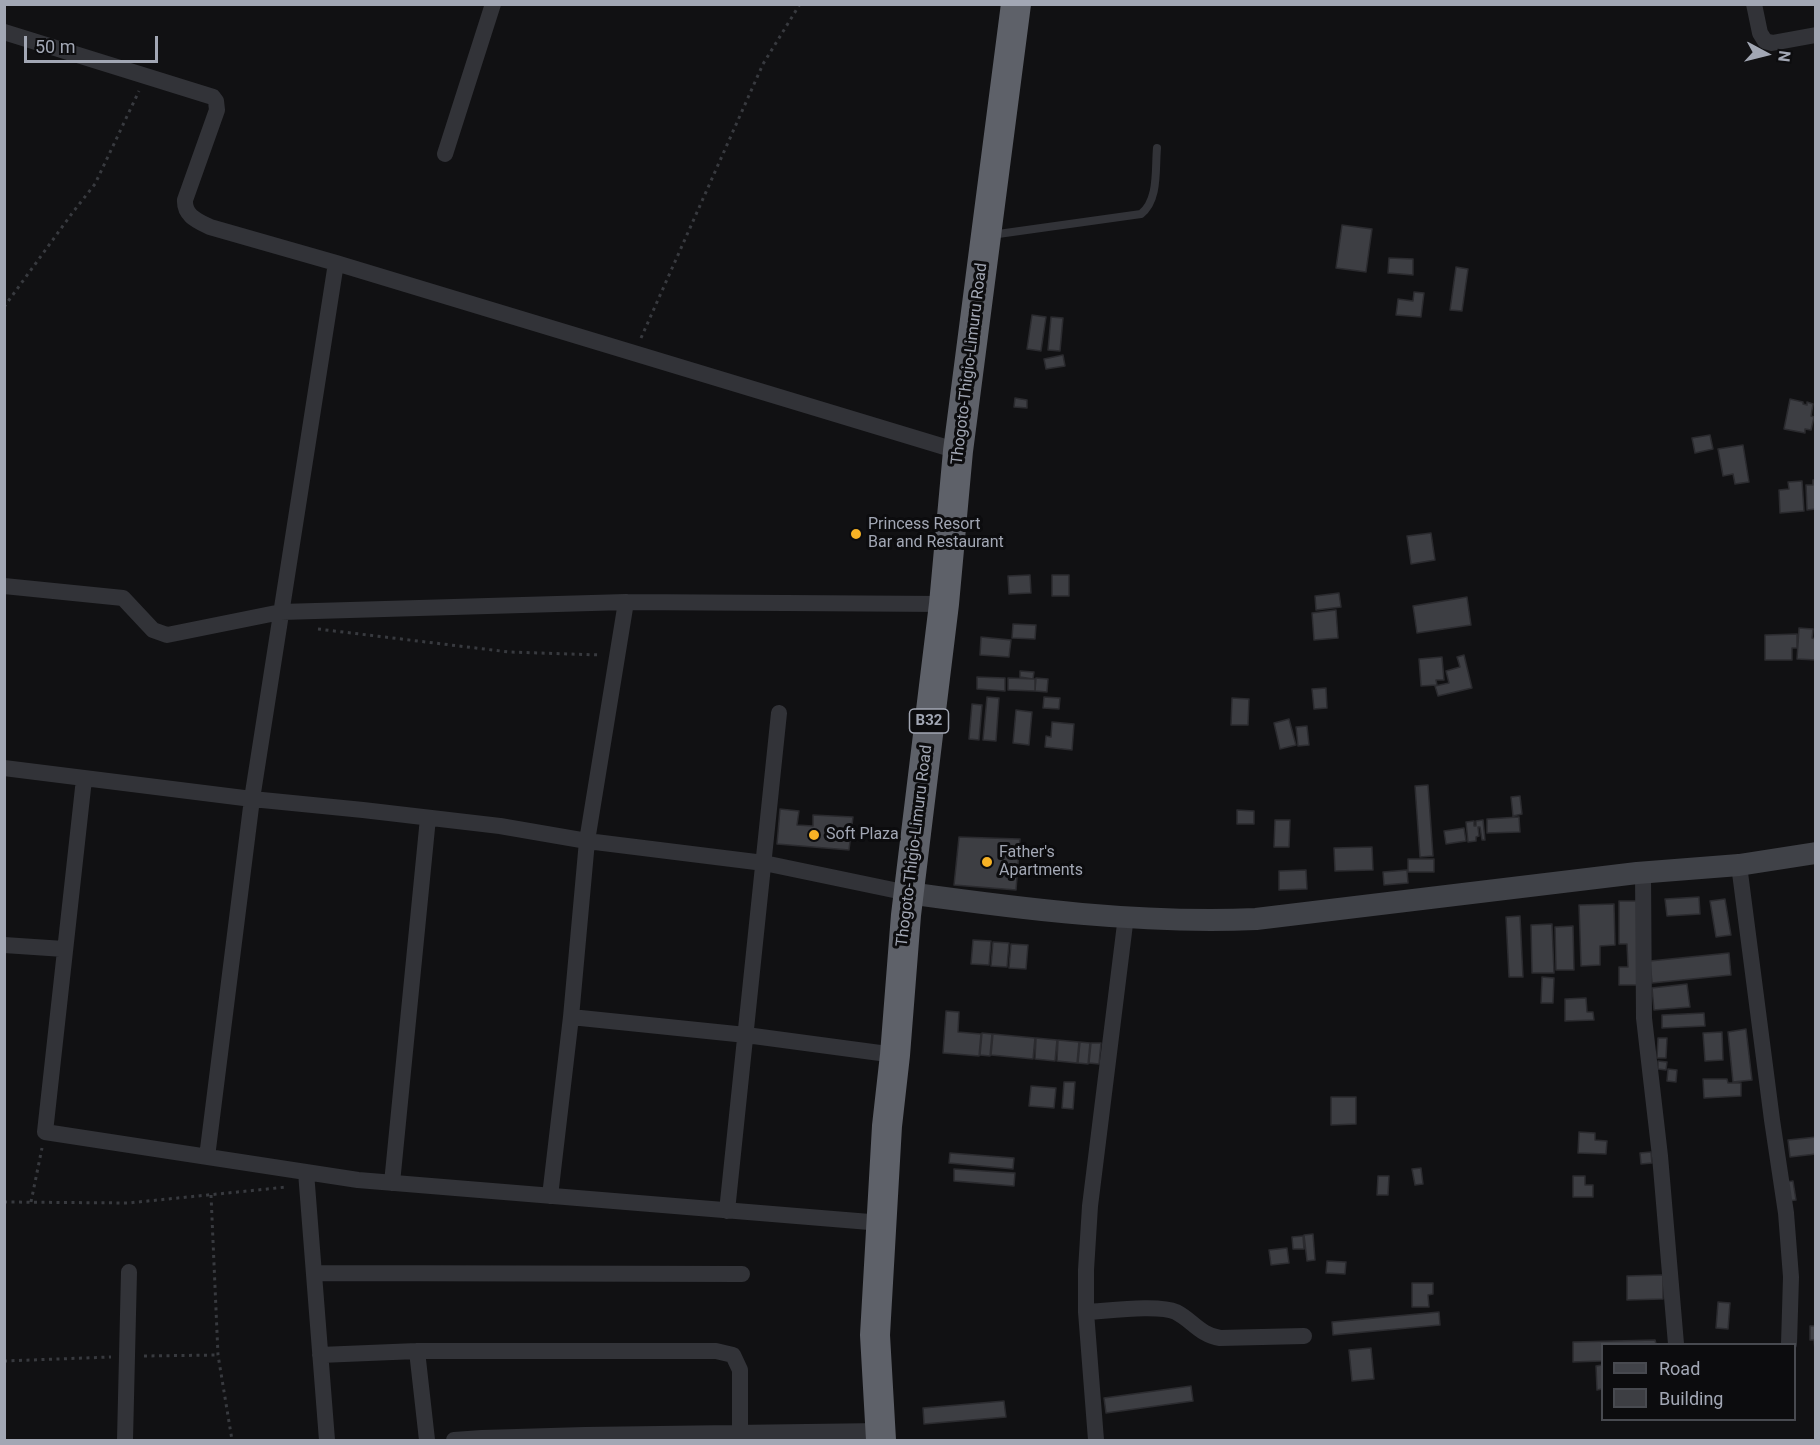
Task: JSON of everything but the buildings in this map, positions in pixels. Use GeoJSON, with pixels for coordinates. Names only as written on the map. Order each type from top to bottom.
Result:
{"type":"FeatureCollection","features":[{"type":"Feature","properties":{"kind":"highway","name":"Thogoto-Thigio-Limuru Road"},"geometry":{"type":"LineString","coordinates":[[881,1436],[875,1335],[887,1126],[908,893],[944,604],[958,451],[1016,4]]}},
{"type":"Feature","properties":{"kind":"street"},"geometry":{"type":"LineString","coordinates":[[445,154],[493,4]]}},
{"type":"Feature","properties":{"kind":"street"},"geometry":{"type":"LineString","coordinates":[[1754,4],[1764,41],[1781,42],[1815,35]]}},
{"type":"Feature","properties":{"kind":"street"},"geometry":{"type":"LineString","coordinates":[[4,32],[213,97],[217,110],[185,200],[185,206],[191,217],[210,227],[958,451]]}},
{"type":"Feature","properties":{"kind":"street"},"geometry":{"type":"LineString","coordinates":[[207,1157],[252,799],[336,263]]}},
{"type":"Feature","properties":{"kind":"street"},"geometry":{"type":"LineString","coordinates":[[4,586],[123,598],[153,630],[167,635],[280,618],[626,602],[944,604]]}},
{"type":"Feature","properties":{"kind":"street"},"geometry":{"type":"LineString","coordinates":[[550,1196],[571,1017],[587,841],[626,602]]}},
{"type":"Feature","properties":{"kind":"street"},"geometry":{"type":"LineString","coordinates":[[728,1211],[779,713]]}},
{"type":"Feature","properties":{"kind":"street"},"geometry":{"type":"LineString","coordinates":[[4,768],[252,799],[500,826],[587,841],[764,863],[908,893],[1034,911],[1212,921],[1256,919],[1643,873],[1739,865],[1815,853]]}},
{"type":"Feature","properties":{"kind":"street"},"geometry":{"type":"LineString","coordinates":[[84,779],[45,1132],[207,1157],[307,1179],[358,1180],[882,1223]]}},
{"type":"Feature","properties":{"kind":"street"},"geometry":{"type":"LineString","coordinates":[[392,1183],[428,818]]}},
{"type":"Feature","properties":{"kind":"street"},"geometry":{"type":"LineString","coordinates":[[1739,865],[1770,1109],[1786,1212],[1791,1277],[1789,1343]]}},
{"type":"Feature","properties":{"kind":"street"},"geometry":{"type":"LineString","coordinates":[[1643,873],[1644,1018],[1662,1179],[1676,1343]]}},
{"type":"Feature","properties":{"kind":"street"},"geometry":{"type":"LineString","coordinates":[[1096,1440],[1086,1312],[1086,1270],[1090,1206],[1126,916]]}},
{"type":"Feature","properties":{"kind":"street"},"geometry":{"type":"LineString","coordinates":[[4,945],[64,949]]}},
{"type":"Feature","properties":{"kind":"street"},"geometry":{"type":"LineString","coordinates":[[571,1017],[746,1035],[895,1055]]}},
{"type":"Feature","properties":{"kind":"street"},"geometry":{"type":"LineString","coordinates":[[307,1179],[327,1440]]}},
{"type":"Feature","properties":{"kind":"street"},"geometry":{"type":"LineString","coordinates":[[125,1440],[129,1272]]}},
{"type":"Feature","properties":{"kind":"street"},"geometry":{"type":"LineString","coordinates":[[314,1273],[742,1274]]}},
{"type":"Feature","properties":{"kind":"street"},"geometry":{"type":"LineString","coordinates":[[1086,1312],[1161,1309],[1175,1312],[1209,1336],[1220,1338],[1304,1336]]}},
{"type":"Feature","properties":{"kind":"street"},"geometry":{"type":"LineString","coordinates":[[320,1355],[417,1350],[716,1351],[733,1355],[740,1370],[740,1434]]}},
{"type":"Feature","properties":{"kind":"street"},"geometry":{"type":"LineString","coordinates":[[417,1350],[427,1440]]}},
{"type":"Feature","properties":{"kind":"street"},"geometry":{"type":"LineString","coordinates":[[454,1440],[722,1437],[740,1434],[881,1436]]}},
{"type":"Feature","properties":{"kind":"lane"},"geometry":{"type":"LineString","coordinates":[[985,236],[1141,214],[1148,209],[1152,199],[1157,148]]}},
{"type":"Feature","properties":{"kind":"path"},"geometry":{"type":"LineString","coordinates":[[633,354],[764,64],[800,4]]}},
{"type":"Feature","properties":{"kind":"path"},"geometry":{"type":"LineString","coordinates":[[4,307],[72,212],[95,184],[146,75]]}},
{"type":"Feature","properties":{"kind":"path"},"geometry":{"type":"LineString","coordinates":[[280,618],[509,652],[616,655]]}},
{"type":"Feature","properties":{"kind":"path"},"geometry":{"type":"LineString","coordinates":[[31,1202],[45,1132]]}},
{"type":"Feature","properties":{"kind":"path"},"geometry":{"type":"LineString","coordinates":[[4,1202],[128,1203],[211,1195],[307,1179]]}},
{"type":"Feature","properties":{"kind":"path"},"geometry":{"type":"LineString","coordinates":[[211,1195],[218,1355],[232,1440]]}},
{"type":"Feature","properties":{"kind":"place","name":"Princess Resort Bar and Restaurant"},"geometry":{"type":"Point","coordinates":[856,534]}},
{"type":"Feature","properties":{"kind":"place","name":"Soft Plaza"},"geometry":{"type":"Point","coordinates":[814,835]}},
{"type":"Feature","properties":{"kind":"place","name":"Father's Apartments"},"geometry":{"type":"Point","coordinates":[987,862]}}]}
